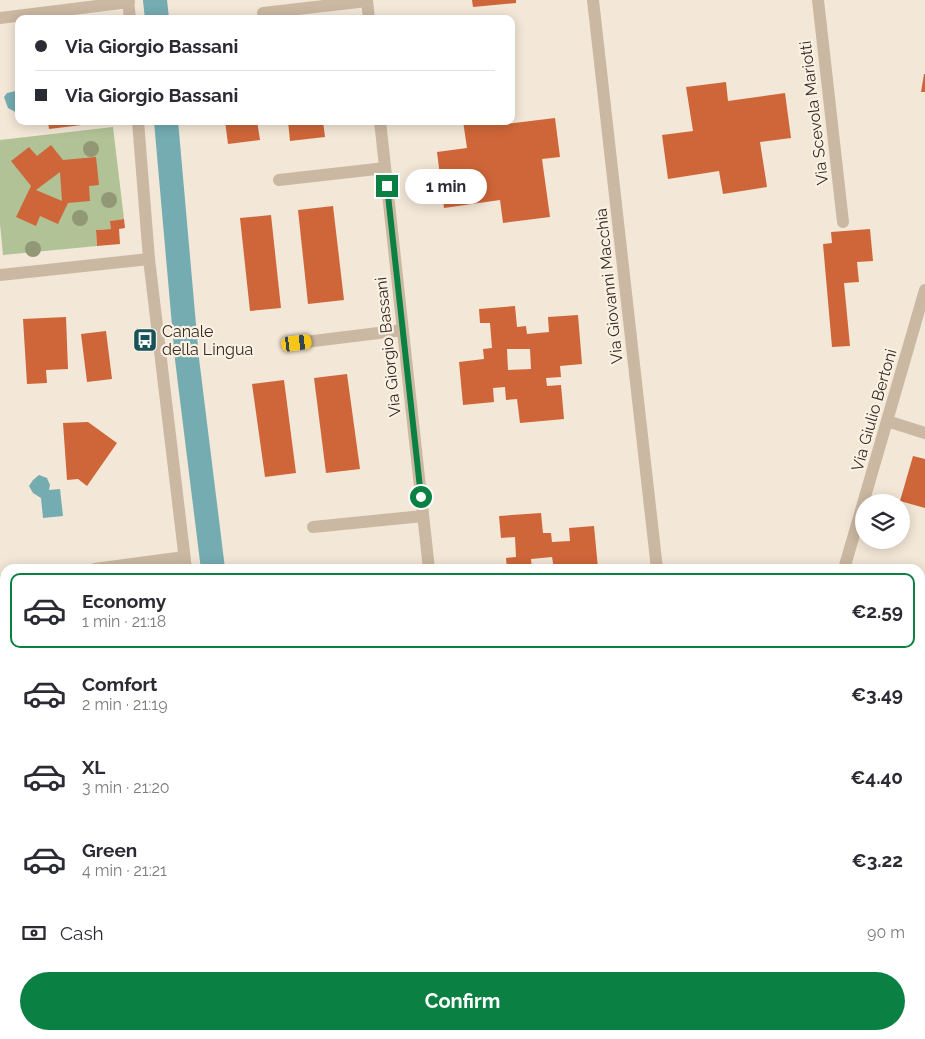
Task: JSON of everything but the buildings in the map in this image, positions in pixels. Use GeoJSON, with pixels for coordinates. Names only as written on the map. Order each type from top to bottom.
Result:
{"type":"FeatureCollection","features":[{"type":"Feature","properties":{"kind":"street"},"geometry":{"type":"LineString","coordinates":[[263,13],[367,0],[369,15]]}},
{"type":"Feature","properties":{"kind":"street","name":"Via Giovanni Macchia"},"geometry":{"type":"LineString","coordinates":[[593,0],[656,564]]}},
{"type":"Feature","properties":{"kind":"street","name":"Via Scevola Mariotti"},"geometry":{"type":"LineString","coordinates":[[818,0],[843,222]]}},
{"type":"Feature","properties":{"kind":"street"},"geometry":{"type":"LineString","coordinates":[[23,15],[128,1],[130,15]]}},
{"type":"Feature","properties":{"kind":"street"},"geometry":{"type":"LineString","coordinates":[[0,18],[15,16]]}},
{"type":"Feature","properties":{"kind":"street"},"geometry":{"type":"LineString","coordinates":[[138,125],[149,259],[185,563],[170,564]]}},
{"type":"Feature","properties":{"kind":"street","name":"Via Giorgio Bassani"},"geometry":{"type":"LineString","coordinates":[[381,125],[428,564]]}},
{"type":"Feature","properties":{"kind":"street"},"geometry":{"type":"LineString","coordinates":[[279,180],[386,168]]}},
{"type":"Feature","properties":{"kind":"street"},"geometry":{"type":"LineString","coordinates":[[0,275],[149,259]]}},
{"type":"Feature","properties":{"kind":"street","name":"Via Giulio Bertoni"},"geometry":{"type":"LineString","coordinates":[[845,564],[925,290]]}},
{"type":"Feature","properties":{"kind":"street"},"geometry":{"type":"LineString","coordinates":[[297,343],[403,330]]}},
{"type":"Feature","properties":{"kind":"street"},"geometry":{"type":"LineString","coordinates":[[888,421],[925,433]]}},
{"type":"Feature","properties":{"kind":"street"},"geometry":{"type":"LineString","coordinates":[[313,527],[423,516]]}},
{"type":"Feature","properties":{"kind":"green space"},"geometry":{"type":"Polygon","coordinates":[[[113,127],[124,219],[111,221],[111,229],[96,230],[97,246],[3,255],[0,224],[0,140],[113,127]]]}},
{"type":"Feature","properties":{"kind":"water"},"geometry":{"type":"Polygon","coordinates":[[[15,91],[15,112],[8,108],[4,97],[7,93],[15,91]]]}},
{"type":"Feature","properties":{"kind":"water"},"geometry":{"type":"Polygon","coordinates":[[[39,475],[47,478],[50,485],[49,490],[60,489],[63,516],[43,518],[41,498],[33,493],[29,486],[39,475]]]}},
{"type":"Feature","properties":{"kind":"waterway"},"geometry":{"type":"LineString","coordinates":[[155,0],[157,15]]}},
{"type":"Feature","properties":{"kind":"waterway"},"geometry":{"type":"LineString","coordinates":[[166,125],[187,359],[212,564]]}},
{"type":"Feature","properties":{"kind":"place","name":"Canale della Lingua"},"geometry":{"type":"Point","coordinates":[145,340]}},
{"type":"Feature","properties":{"kind":"route"},"geometry":{"type":"LineString","coordinates":[[387,186],[421,497]]}}]}
